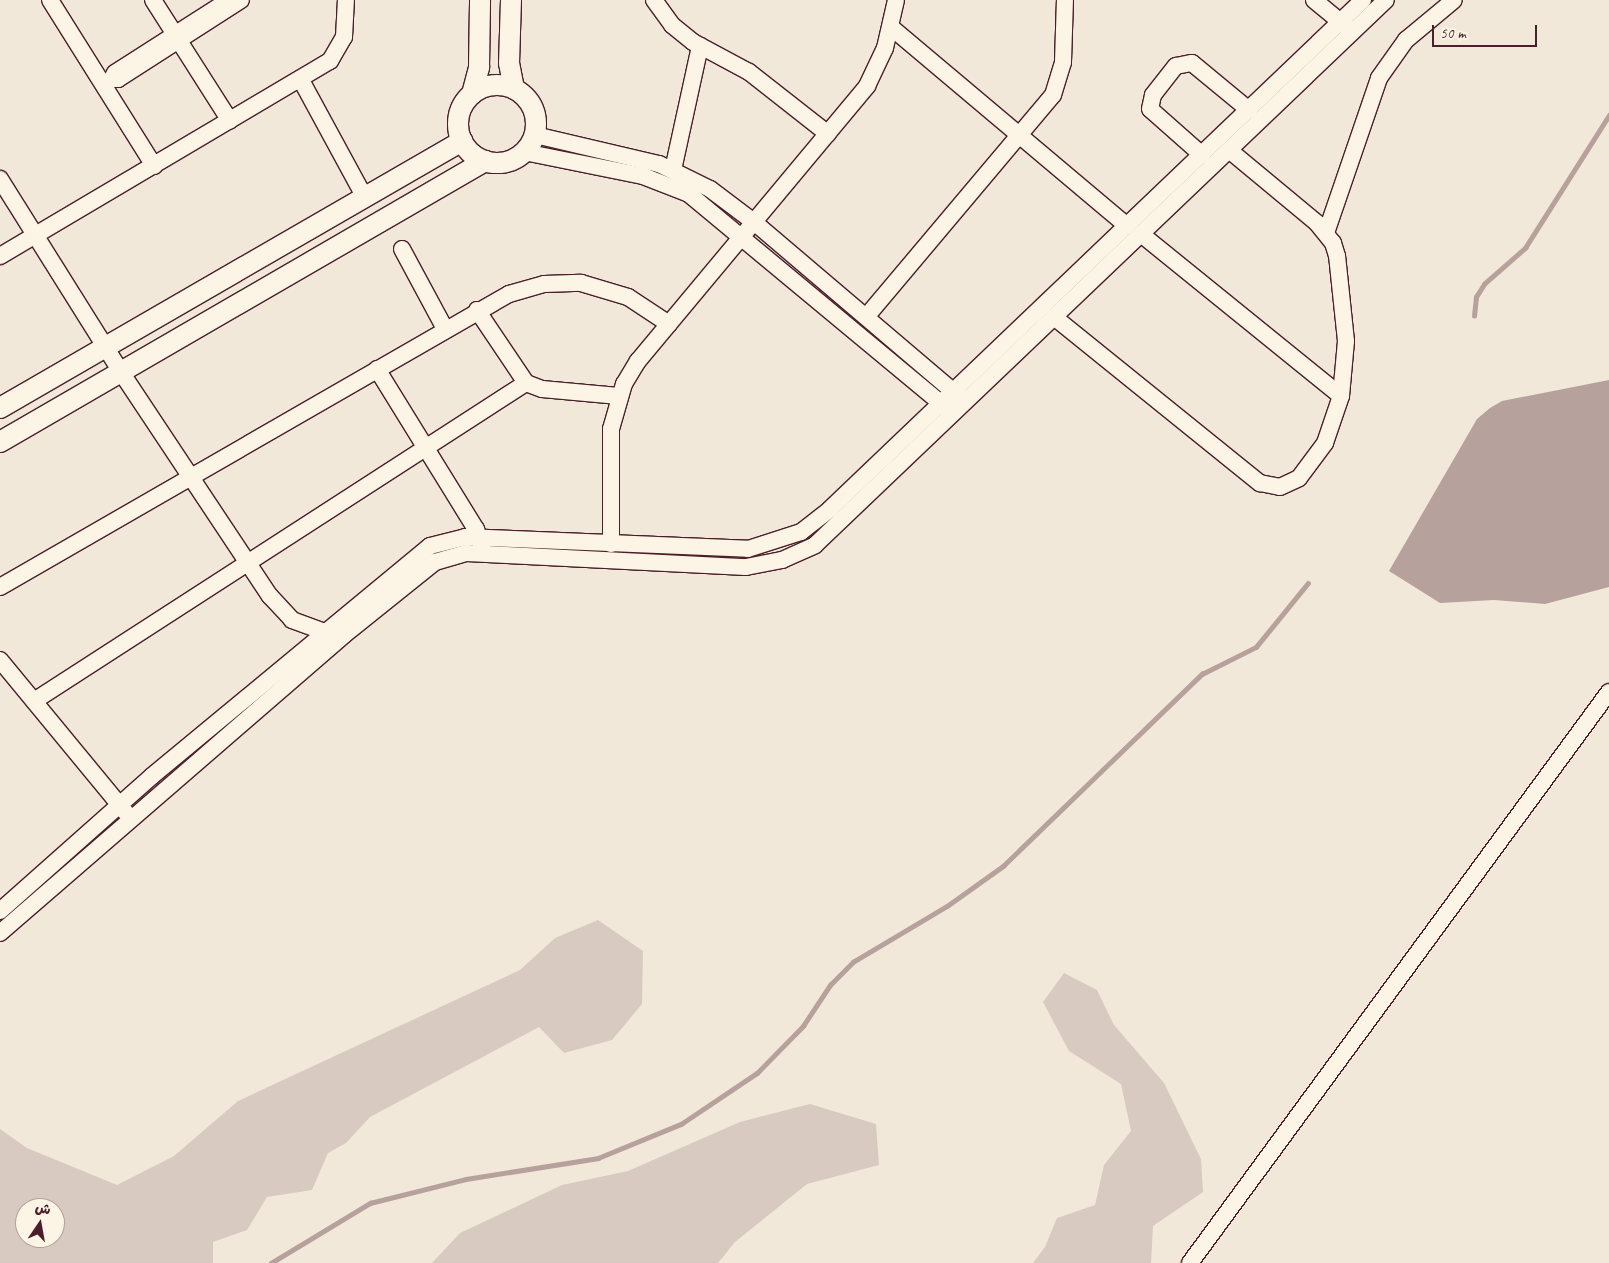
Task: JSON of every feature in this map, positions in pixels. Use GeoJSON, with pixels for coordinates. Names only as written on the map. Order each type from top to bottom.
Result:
{"type":"FeatureCollection","features":[{"type":"Feature","properties":{"kind":"street"},"geometry":{"type":"LineString","coordinates":[[50,0],[156,165]]}},
{"type":"Feature","properties":{"kind":"street"},"geometry":{"type":"LineString","coordinates":[[57,0],[156,165]]}},
{"type":"Feature","properties":{"kind":"street"},"geometry":{"type":"LineString","coordinates":[[153,0],[230,121]]}},
{"type":"Feature","properties":{"kind":"street"},"geometry":{"type":"LineString","coordinates":[[177,38],[229,0]]}},
{"type":"Feature","properties":{"kind":"street"},"geometry":{"type":"LineString","coordinates":[[177,38],[240,0]]}},
{"type":"Feature","properties":{"kind":"street"},"geometry":{"type":"LineString","coordinates":[[0,256],[304,78],[338,50],[344,37],[346,0]]}},
{"type":"Feature","properties":{"kind":"street"},"geometry":{"type":"LineString","coordinates":[[480,0],[479,67],[472,94],[459,116],[462,141],[485,161]]}},
{"type":"Feature","properties":{"kind":"street"},"geometry":{"type":"LineString","coordinates":[[0,442],[485,161],[506,162],[529,144],[533,108],[514,89],[509,63],[511,0]]}},
{"type":"Feature","properties":{"kind":"street"},"geometry":{"type":"LineString","coordinates":[[654,0],[672,25],[703,48],[749,72],[828,134]]}},
{"type":"Feature","properties":{"kind":"street"},"geometry":{"type":"LineString","coordinates":[[611,544],[611,429],[619,396],[638,361],[867,86],[892,28],[896,0]]}},
{"type":"Feature","properties":{"kind":"street"},"geometry":{"type":"LineString","coordinates":[[866,318],[1053,95],[1060,79],[1064,0]]}},
{"type":"Feature","properties":{"kind":"street"},"geometry":{"type":"LineString","coordinates":[[1314,0],[1346,27]]}},
{"type":"Feature","properties":{"kind":"street"},"geometry":{"type":"LineString","coordinates":[[0,911],[119,805],[321,633],[430,546],[447,540],[482,546],[728,566],[782,560],[829,534],[954,403],[1134,230],[1229,150],[1346,27],[1363,0]]}},
{"type":"Feature","properties":{"kind":"street"},"geometry":{"type":"LineString","coordinates":[[0,933],[344,635],[435,562],[482,546],[611,544],[729,550],[784,541],[817,522],[1054,317],[1202,155],[1249,110],[1346,27],[1386,0]]}},
{"type":"Feature","properties":{"kind":"street"},"geometry":{"type":"LineString","coordinates":[[1326,233],[1379,78],[1406,40],[1454,0]]}},
{"type":"Feature","properties":{"kind":"street"},"geometry":{"type":"LineString","coordinates":[[892,28],[1134,230],[1341,396]]}},
{"type":"Feature","properties":{"kind":"street"},"geometry":{"type":"LineString","coordinates":[[676,171],[703,48]]}},
{"type":"Feature","properties":{"kind":"street"},"geometry":{"type":"LineString","coordinates":[[1202,155],[1150,109],[1153,95],[1176,66],[1192,63],[1249,110]]}},
{"type":"Feature","properties":{"kind":"street"},"geometry":{"type":"LineString","coordinates":[[304,78],[368,194]]}},
{"type":"Feature","properties":{"kind":"street"},"geometry":{"type":"LineString","coordinates":[[472,94],[492,85],[514,89]]}},
{"type":"Feature","properties":{"kind":"street"},"geometry":{"type":"LineString","coordinates":[[0,408],[462,141]]}},
{"type":"Feature","properties":{"kind":"street"},"geometry":{"type":"LineString","coordinates":[[529,144],[676,171],[710,189],[754,222],[866,318],[954,403]]}},
{"type":"Feature","properties":{"kind":"street"},"geometry":{"type":"LineString","coordinates":[[529,144],[659,180],[689,194],[954,403]]}},
{"type":"Feature","properties":{"kind":"street"},"geometry":{"type":"LineString","coordinates":[[1054,317],[1252,477],[1270,486],[1290,484],[1306,470],[1325,443],[1341,396],[1345,312],[1337,256],[1326,233],[1229,150]]}},
{"type":"Feature","properties":{"kind":"street"},"geometry":{"type":"LineString","coordinates":[[0,179],[121,372],[279,609],[306,628],[321,633],[344,635]]}},
{"type":"Feature","properties":{"kind":"street"},"geometry":{"type":"LineString","coordinates":[[402,249],[445,329]]}},
{"type":"Feature","properties":{"kind":"street"},"geometry":{"type":"LineString","coordinates":[[0,587],[477,310],[526,288],[580,282],[628,297],[669,324]]}},
{"type":"Feature","properties":{"kind":"street"},"geometry":{"type":"LineString","coordinates":[[477,310],[526,384],[542,389],[619,396]]}},
{"type":"Feature","properties":{"kind":"street"},"geometry":{"type":"LineString","coordinates":[[377,369],[427,448],[482,546]]}},
{"type":"Feature","properties":{"kind":"street"},"geometry":{"type":"LineString","coordinates":[[34,701],[526,384]]}},
{"type":"Feature","properties":{"kind":"street"},"geometry":{"type":"LineString","coordinates":[[0,660],[131,819]]}},
{"type":"Feature","properties":{"kind":"street"},"geometry":{"type":"LineString","coordinates":[[1190,1263],[1609,692]]}},
{"type":"Feature","properties":{"kind":"shaded area"},"geometry":{"type":"Polygon","coordinates":[[[1609,380],[1609,587],[1545,604],[1494,600],[1440,603],[1389,571],[1477,419],[1502,401],[1609,380]]]}},
{"type":"Feature","properties":{"kind":"shaded area"},"geometry":{"type":"Polygon","coordinates":[[[598,920],[643,951],[642,1004],[612,1040],[564,1053],[539,1027],[370,1117],[346,1143],[328,1153],[312,1190],[267,1197],[247,1230],[213,1242],[213,1263],[0,1263],[0,1129],[27,1148],[117,1185],[174,1156],[238,1101],[520,970],[555,938],[598,920]]]}},
{"type":"Feature","properties":{"kind":"shaded area"},"geometry":{"type":"Polygon","coordinates":[[[1064,973],[1097,990],[1114,1025],[1164,1083],[1201,1159],[1203,1192],[1153,1226],[1151,1263],[1033,1263],[1045,1247],[1057,1218],[1095,1205],[1104,1165],[1131,1131],[1121,1084],[1069,1051],[1043,1002],[1064,973]]]}},
{"type":"Feature","properties":{"kind":"shaded area"},"geometry":{"type":"Polygon","coordinates":[[[810,1104],[876,1124],[879,1165],[807,1184],[735,1242],[718,1263],[432,1263],[460,1233],[562,1185],[628,1171],[740,1122],[810,1104]]]}},
{"type":"Feature","properties":{"kind":"waterway"},"geometry":{"type":"LineString","coordinates":[[1474,316],[1476,297],[1484,284],[1525,248],[1609,115]]}},
{"type":"Feature","properties":{"kind":"waterway"},"geometry":{"type":"LineString","coordinates":[[271,1263],[370,1203],[466,1179],[598,1158],[681,1124],[757,1073],[803,1026],[830,985],[853,962],[947,906],[1003,866],[1202,674],[1256,647],[1308,583]]}}]}
